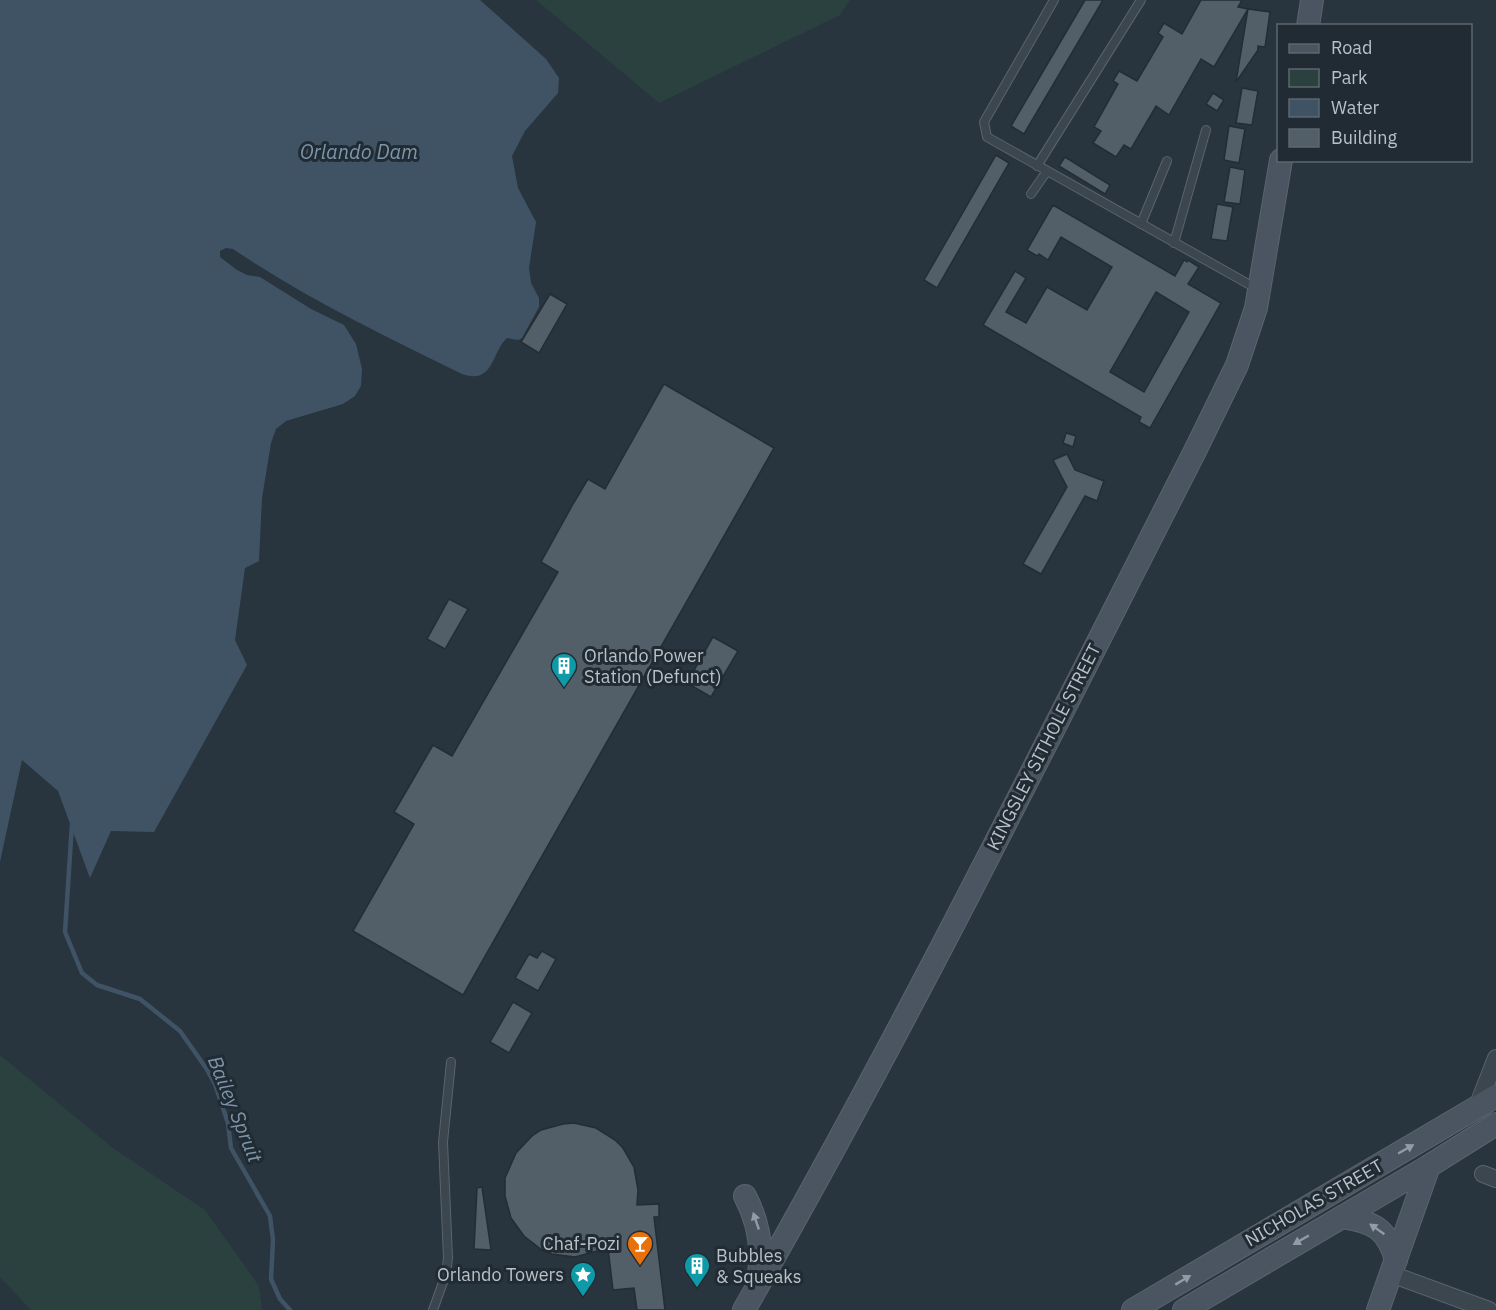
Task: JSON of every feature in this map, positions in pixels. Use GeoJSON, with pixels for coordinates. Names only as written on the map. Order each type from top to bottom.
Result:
{"type":"FeatureCollection","features":[{"type":"Feature","properties":{"kind":"street"},"geometry":{"type":"LineString","coordinates":[[1296,24],[1300,0]]}},
{"type":"Feature","properties":{"kind":"street"},"geometry":{"type":"LineString","coordinates":[[1308,24],[1312,0]]}},
{"type":"Feature","properties":{"kind":"street","name":"KINGSLEY SITHOLE STREET"},"geometry":{"type":"LineString","coordinates":[[744,1310],[834,1151],[934,963],[1237,365],[1253,317],[1259,290],[1281,162]]}},
{"type":"Feature","properties":{"kind":"street"},"geometry":{"type":"LineString","coordinates":[[1486,1102],[1496,1058]]}},
{"type":"Feature","properties":{"kind":"street","name":"NICHOLAS STREET"},"geometry":{"type":"LineString","coordinates":[[1133,1310],[1486,1102]]}},
{"type":"Feature","properties":{"kind":"street","name":"NICHOLAS STREET"},"geometry":{"type":"LineString","coordinates":[[1184,1310],[1496,1124]]}},
{"type":"Feature","properties":{"kind":"street"},"geometry":{"type":"LineString","coordinates":[[1378,1310],[1429,1166]]}},
{"type":"Feature","properties":{"kind":"street"},"geometry":{"type":"LineString","coordinates":[[745,1196],[759,1231],[760,1255],[756,1289]]}},
{"type":"Feature","properties":{"kind":"street"},"geometry":{"type":"LineString","coordinates":[[1342,1217],[1360,1220],[1379,1229],[1390,1241],[1394,1267]]}},
{"type":"Feature","properties":{"kind":"street"},"geometry":{"type":"LineString","coordinates":[[1394,1267],[1489,1310]]}},
{"type":"Feature","properties":{"kind":"lane"},"geometry":{"type":"LineString","coordinates":[[1054,0],[984,122],[987,137],[1259,290]]}},
{"type":"Feature","properties":{"kind":"lane"},"geometry":{"type":"LineString","coordinates":[[1037,166],[1141,0]]}},
{"type":"Feature","properties":{"kind":"lane"},"geometry":{"type":"LineString","coordinates":[[1174,243],[1206,130]]}},
{"type":"Feature","properties":{"kind":"lane"},"geometry":{"type":"LineString","coordinates":[[1141,224],[1167,161]]}},
{"type":"Feature","properties":{"kind":"lane"},"geometry":{"type":"LineString","coordinates":[[1031,194],[1047,171]]}},
{"type":"Feature","properties":{"kind":"lane"},"geometry":{"type":"LineString","coordinates":[[432,1310],[446,1274],[448,1258],[443,1142],[451,1062]]}},
{"type":"Feature","properties":{"kind":"green space"},"geometry":{"type":"Polygon","coordinates":[[[536,0],[850,0],[840,15],[659,103],[536,0]]]}},
{"type":"Feature","properties":{"kind":"green space"},"geometry":{"type":"Polygon","coordinates":[[[0,1055],[113,1148],[205,1210],[259,1286],[262,1310],[31,1310],[0,1277],[0,1055]]]}},
{"type":"Feature","properties":{"kind":"water","name":"Orlando Dam"},"geometry":{"type":"Polygon","coordinates":[[[0,0],[480,0],[546,59],[559,78],[558,93],[525,131],[512,156],[518,188],[536,222],[529,268],[531,283],[539,298],[539,307],[522,338],[518,340],[507,338],[490,366],[480,375],[462,374],[374,331],[288,284],[233,249],[226,248],[220,251],[220,257],[237,270],[247,275],[260,277],[311,309],[344,325],[356,344],[362,369],[361,386],[355,396],[343,404],[286,421],[276,429],[271,443],[262,498],[259,561],[245,568],[235,640],[247,665],[154,832],[111,831],[90,878],[58,791],[22,760],[0,862],[0,0]]]}},
{"type":"Feature","properties":{"kind":"building"},"geometry":{"type":"Polygon","coordinates":[[[1085,0],[1103,0],[1024,134],[1011,126],[1085,0]]]}},
{"type":"Feature","properties":{"kind":"building"},"geometry":{"type":"Polygon","coordinates":[[[1201,0],[1242,0],[1238,7],[1248,9],[1214,67],[1201,59],[1169,115],[1156,106],[1131,149],[1124,145],[1116,157],[1093,143],[1101,131],[1094,127],[1118,84],[1113,81],[1119,71],[1137,81],[1163,37],[1158,33],[1164,23],[1182,34],[1201,0]]]}},
{"type":"Feature","properties":{"kind":"building"},"geometry":{"type":"Polygon","coordinates":[[[1248,9],[1270,12],[1265,47],[1258,46],[1258,50],[1236,82],[1248,9]]]}},
{"type":"Feature","properties":{"kind":"building"},"geometry":{"type":"Polygon","coordinates":[[[1242,88],[1258,91],[1252,125],[1236,123],[1242,88]]]}},
{"type":"Feature","properties":{"kind":"building"},"geometry":{"type":"Polygon","coordinates":[[[1213,93],[1224,100],[1217,111],[1206,104],[1213,93]]]}},
{"type":"Feature","properties":{"kind":"building"},"geometry":{"type":"Polygon","coordinates":[[[1229,126],[1245,129],[1239,163],[1224,160],[1229,126]]]}},
{"type":"Feature","properties":{"kind":"building"},"geometry":{"type":"Polygon","coordinates":[[[996,155],[1009,163],[937,288],[924,280],[996,155]]]}},
{"type":"Feature","properties":{"kind":"building"},"geometry":{"type":"Polygon","coordinates":[[[1065,157],[1110,185],[1105,194],[1059,166],[1065,157]]]}},
{"type":"Feature","properties":{"kind":"building"},"geometry":{"type":"Polygon","coordinates":[[[1230,167],[1245,170],[1240,204],[1224,202],[1230,167]]]}},
{"type":"Feature","properties":{"kind":"building"},"geometry":{"type":"Polygon","coordinates":[[[1217,204],[1233,207],[1227,241],[1211,239],[1217,204]]]}},
{"type":"Feature","properties":{"kind":"building"},"geometry":{"type":"Polygon","coordinates":[[[1053,205],[1175,276],[1184,260],[1199,267],[1188,284],[1221,303],[1150,428],[1139,422],[1141,417],[983,325],[1015,271],[1026,278],[1006,312],[1026,323],[1047,287],[1087,310],[1112,267],[1061,237],[1048,260],[1027,250],[1053,205]],[[1156,292],[1110,372],[1144,392],[1189,312],[1156,292]]]}},
{"type":"Feature","properties":{"kind":"building"},"geometry":{"type":"Polygon","coordinates":[[[550,294],[567,304],[539,353],[521,342],[550,294]]]}},
{"type":"Feature","properties":{"kind":"building","name":"Orlando Power Station (Defunct)"},"geometry":{"type":"Polygon","coordinates":[[[664,384],[774,448],[463,995],[353,931],[414,824],[394,812],[433,745],[452,756],[558,572],[541,562],[573,504],[588,479],[605,489],[664,384]]]}},
{"type":"Feature","properties":{"kind":"building"},"geometry":{"type":"Polygon","coordinates":[[[1066,433],[1076,436],[1073,447],[1063,443],[1066,433]]]}},
{"type":"Feature","properties":{"kind":"building"},"geometry":{"type":"Polygon","coordinates":[[[1067,454],[1075,470],[1104,481],[1097,501],[1085,496],[1041,574],[1023,564],[1067,487],[1053,460],[1067,454]]]}},
{"type":"Feature","properties":{"kind":"building"},"geometry":{"type":"Polygon","coordinates":[[[449,599],[468,609],[445,649],[427,639],[449,599]]]}},
{"type":"Feature","properties":{"kind":"building"},"geometry":{"type":"Polygon","coordinates":[[[713,637],[738,651],[711,697],[687,683],[713,637]]]}},
{"type":"Feature","properties":{"kind":"building"},"geometry":{"type":"Polygon","coordinates":[[[542,951],[556,959],[538,991],[515,978],[529,954],[537,958],[542,951]]]}},
{"type":"Feature","properties":{"kind":"building"},"geometry":{"type":"Polygon","coordinates":[[[513,1002],[532,1013],[509,1053],[490,1042],[513,1002]]]}},
{"type":"Feature","properties":{"kind":"building"},"geometry":{"type":"Polygon","coordinates":[[[574,1123],[596,1128],[615,1140],[623,1148],[634,1167],[638,1190],[637,1205],[659,1204],[659,1217],[654,1217],[665,1310],[637,1310],[634,1288],[613,1290],[608,1248],[575,1257],[552,1254],[542,1250],[524,1236],[511,1218],[505,1196],[505,1178],[516,1153],[541,1130],[574,1123]]]}},
{"type":"Feature","properties":{"kind":"building"},"geometry":{"type":"Polygon","coordinates":[[[482,1187],[491,1250],[474,1249],[477,1188],[482,1187]]]}},
{"type":"Feature","properties":{"kind":"waterway","name":"Bailey Spruit"},"geometry":{"type":"LineString","coordinates":[[72,824],[65,932],[82,973],[97,985],[140,999],[180,1031],[206,1068],[215,1084],[228,1123],[231,1148],[270,1216],[273,1240],[271,1279],[280,1299],[290,1310]]}},
{"type":"Feature","properties":{"kind":"place","name":"Orlando Power Station (Defunct)"},"geometry":{"type":"Point","coordinates":[564,689]}},
{"type":"Feature","properties":{"kind":"place","name":"Chaf-Pozi"},"geometry":{"type":"Point","coordinates":[640,1267]}},
{"type":"Feature","properties":{"kind":"place","name":"Bubbles & Squeaks"},"geometry":{"type":"Point","coordinates":[697,1289]}},
{"type":"Feature","properties":{"kind":"place","name":"Orlando Towers"},"geometry":{"type":"Point","coordinates":[583,1298]}}]}
